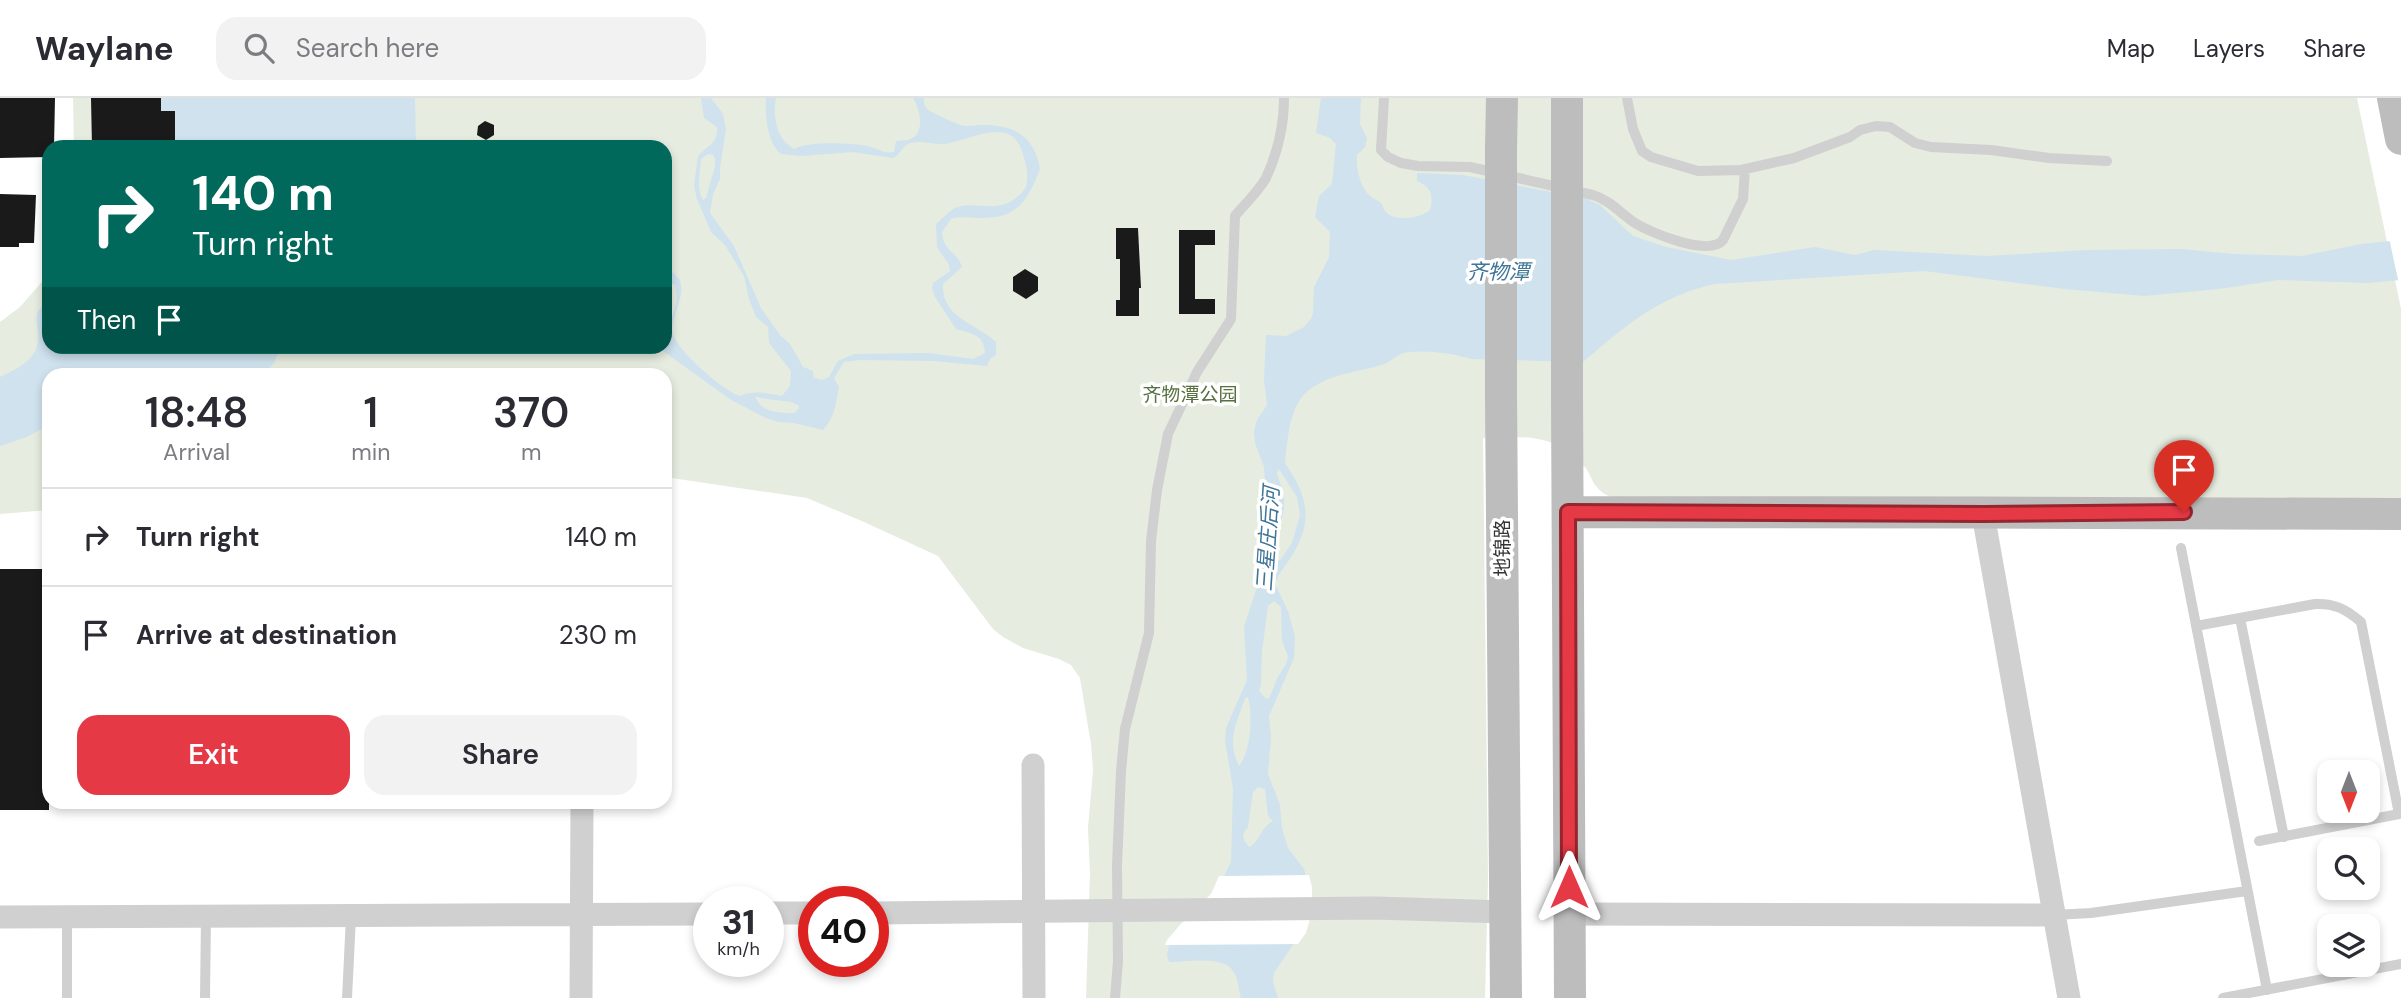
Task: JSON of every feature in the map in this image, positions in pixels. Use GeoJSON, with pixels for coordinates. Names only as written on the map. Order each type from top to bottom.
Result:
{"type":"FeatureCollection","features":[{"type":"Feature","properties":{"kind":"street","name":"地锦路"},"geometry":{"type":"LineString","coordinates":[[1502,98],[1501,396],[1506,998]]}},
{"type":"Feature","properties":{"kind":"street"},"geometry":{"type":"LineString","coordinates":[[1567,98],[1570,998]]}},
{"type":"Feature","properties":{"kind":"street"},"geometry":{"type":"LineString","coordinates":[[2393,98],[2401,139]]}},
{"type":"Feature","properties":{"kind":"street"},"geometry":{"type":"LineString","coordinates":[[1568,512],[2401,514]]}},
{"type":"Feature","properties":{"kind":"street"},"geometry":{"type":"LineString","coordinates":[[1983,514],[2069,998]]}},
{"type":"Feature","properties":{"kind":"street"},"geometry":{"type":"LineString","coordinates":[[1033,765],[1034,998]]}},
{"type":"Feature","properties":{"kind":"street"},"geometry":{"type":"LineString","coordinates":[[580,998],[582,809]]}},
{"type":"Feature","properties":{"kind":"street"},"geometry":{"type":"LineString","coordinates":[[889,912],[1375,908],[1505,912]]}},
{"type":"Feature","properties":{"kind":"street"},"geometry":{"type":"LineString","coordinates":[[0,917],[693,914]]}},
{"type":"Feature","properties":{"kind":"street"},"geometry":{"type":"LineString","coordinates":[[1569,914],[2054,915]]}},
{"type":"Feature","properties":{"kind":"lane"},"geometry":{"type":"LineString","coordinates":[[1115,998],[1118,961],[1116,911],[1125,729],[1149,633],[1151,541],[1160,467],[1168,434],[1197,372],[1231,319],[1235,216],[1265,178],[1280,135],[1284,98]]}},
{"type":"Feature","properties":{"kind":"lane"},"geometry":{"type":"LineString","coordinates":[[1384,98],[1381,150],[1396,161],[1418,166],[1469,167],[1593,195],[1609,202],[1633,222],[1692,245],[1713,247],[1723,240],[1743,200],[1745,169]]}},
{"type":"Feature","properties":{"kind":"lane"},"geometry":{"type":"LineString","coordinates":[[1628,98],[1636,140],[1642,151],[1651,157],[1698,171],[1745,169],[1794,158],[1876,126],[1889,127],[1916,143],[1931,147],[2107,161]]}},
{"type":"Feature","properties":{"kind":"lane"},"geometry":{"type":"LineString","coordinates":[[2182,548],[2267,990]]}},
{"type":"Feature","properties":{"kind":"lane"},"geometry":{"type":"LineString","coordinates":[[2196,626],[2331,603],[2349,611],[2361,622],[2399,814],[2259,841]]}},
{"type":"Feature","properties":{"kind":"lane"},"geometry":{"type":"LineString","coordinates":[[2240,618],[2284,836]]}},
{"type":"Feature","properties":{"kind":"lane"},"geometry":{"type":"LineString","coordinates":[[2054,915],[2091,913],[2247,891]]}},
{"type":"Feature","properties":{"kind":"lane"},"geometry":{"type":"LineString","coordinates":[[67,917],[67,998]]}},
{"type":"Feature","properties":{"kind":"lane"},"geometry":{"type":"LineString","coordinates":[[205,998],[206,917]]}},
{"type":"Feature","properties":{"kind":"lane"},"geometry":{"type":"LineString","coordinates":[[347,998],[351,917]]}},
{"type":"Feature","properties":{"kind":"lane"},"geometry":{"type":"LineString","coordinates":[[2223,998],[2401,964]]}},
{"type":"Feature","properties":{"kind":"green space","name":"齐物潭公园"},"geometry":{"type":"Polygon","coordinates":[[[73,98],[2357,98],[2401,309],[2401,498],[1634,503],[1603,493],[1595,485],[1586,468],[1562,447],[1524,437],[1483,438],[1488,879],[1485,998],[1086,998],[1090,873],[1088,828],[1093,770],[1080,678],[1071,665],[1023,648],[993,629],[938,556],[807,498],[672,478],[672,368],[42,368],[42,511],[0,514],[0,322],[20,307],[42,282],[42,354],[672,354],[672,140],[74,140],[73,98]]]}},
{"type":"Feature","properties":{"kind":"water"},"geometry":{"type":"Polygon","coordinates":[[[158,98],[415,98],[416,140],[157,140],[158,98]]]}},
{"type":"Feature","properties":{"kind":"water"},"geometry":{"type":"Polygon","coordinates":[[[701,98],[711,98],[723,114],[726,129],[720,179],[713,194],[710,213],[734,246],[761,308],[780,335],[790,344],[803,367],[813,371],[814,378],[822,380],[829,377],[838,361],[854,354],[928,353],[973,359],[985,353],[980,338],[956,329],[935,297],[933,283],[950,271],[937,247],[936,224],[953,209],[962,206],[998,206],[1017,197],[1026,187],[1026,164],[1016,140],[999,132],[945,144],[908,144],[893,158],[852,152],[801,156],[781,154],[770,136],[766,98],[776,98],[777,127],[783,140],[794,149],[809,145],[840,144],[894,152],[896,141],[912,138],[919,129],[919,112],[913,98],[924,98],[928,110],[960,125],[993,125],[1021,134],[1033,148],[1040,169],[1025,199],[1012,212],[992,218],[951,219],[942,232],[945,244],[962,267],[943,284],[944,295],[948,305],[961,319],[996,342],[996,355],[990,359],[987,366],[934,361],[844,362],[834,378],[839,387],[834,410],[823,430],[766,418],[731,400],[667,354],[672,354],[672,326],[676,341],[691,359],[732,393],[740,396],[766,393],[782,396],[790,386],[791,371],[769,343],[768,327],[756,317],[744,276],[725,245],[711,232],[697,199],[694,186],[698,156],[714,141],[717,127],[704,118],[701,98]],[[708,154],[701,159],[699,185],[703,200],[706,198],[715,166],[713,155],[708,154]],[[755,396],[761,406],[771,411],[794,413],[799,408],[793,403],[755,396]]]}},
{"type":"Feature","properties":{"kind":"water","name":"齐物潭"},"geometry":{"type":"Polygon","coordinates":[[[1321,98],[1361,98],[1360,124],[1367,138],[1365,147],[1357,155],[1360,178],[1367,193],[1381,203],[1387,213],[1403,218],[1415,217],[1430,210],[1430,192],[1417,181],[1417,173],[1463,175],[1587,199],[1600,205],[1633,236],[1666,247],[1731,260],[1815,247],[1855,255],[1874,250],[1988,256],[2088,250],[2181,249],[2302,256],[2361,244],[2401,240],[2401,280],[2366,283],[2279,280],[2144,296],[1924,271],[1715,284],[1676,296],[1659,305],[1629,324],[1583,362],[1472,359],[1424,351],[1408,352],[1384,364],[1317,384],[1296,406],[1288,439],[1285,463],[1303,499],[1305,522],[1297,547],[1275,584],[1288,611],[1295,637],[1294,658],[1269,716],[1271,738],[1268,774],[1280,805],[1282,828],[1288,848],[1304,869],[1308,887],[1302,931],[1274,973],[1273,982],[1278,998],[1241,998],[1236,977],[1228,966],[1213,961],[1169,962],[1167,955],[1170,942],[1214,896],[1231,862],[1233,789],[1225,741],[1226,728],[1247,680],[1244,627],[1258,584],[1259,539],[1266,494],[1264,467],[1255,443],[1254,431],[1257,420],[1267,405],[1264,380],[1266,335],[1286,336],[1304,327],[1311,319],[1314,287],[1329,257],[1330,232],[1315,217],[1319,196],[1332,184],[1336,144],[1330,138],[1316,133],[1321,98]],[[1279,469],[1277,473],[1284,503],[1272,547],[1276,562],[1292,543],[1300,515],[1297,497],[1279,469]],[[1274,601],[1268,606],[1259,691],[1266,699],[1271,695],[1288,656],[1282,641],[1281,607],[1274,601]],[[1248,697],[1245,698],[1233,740],[1239,766],[1246,752],[1251,723],[1250,705],[1248,697]],[[1258,787],[1253,792],[1248,827],[1243,834],[1249,847],[1273,821],[1268,816],[1265,789],[1258,787]]]}},
{"type":"Feature","properties":{"kind":"water"},"geometry":{"type":"Polygon","coordinates":[[[672,272],[681,285],[672,326],[677,293],[672,284],[672,272]]]}},
{"type":"Feature","properties":{"kind":"water"},"geometry":{"type":"Polygon","coordinates":[[[42,306],[42,354],[277,354],[269,368],[42,368],[42,429],[0,446],[0,377],[18,368],[33,354],[38,339],[37,313],[42,306]]]}},
{"type":"Feature","properties":{"kind":"pier"},"geometry":{"type":"Polygon","coordinates":[[[2401,237],[2401,284],[2399,284],[2389,238],[2401,237]]]}},
{"type":"Feature","properties":{"kind":"pier"},"geometry":{"type":"Polygon","coordinates":[[[1309,875],[1312,912],[1306,933],[1298,944],[1165,945],[1179,926],[1211,894],[1219,876],[1309,875]]]}},
{"type":"Feature","properties":{"kind":"building"},"geometry":{"type":"Polygon","coordinates":[[[0,98],[55,98],[54,140],[42,140],[42,157],[0,158],[0,98]]]}},
{"type":"Feature","properties":{"kind":"building"},"geometry":{"type":"Polygon","coordinates":[[[91,98],[161,98],[161,111],[175,111],[175,140],[92,140],[91,98]]]}},
{"type":"Feature","properties":{"kind":"building"},"geometry":{"type":"Polygon","coordinates":[[[485,121],[494,125],[494,135],[486,140],[477,135],[478,126],[485,121]]]}},
{"type":"Feature","properties":{"kind":"building"},"geometry":{"type":"Polygon","coordinates":[[[0,194],[36,195],[34,243],[19,243],[19,247],[0,247],[0,194]]]}},
{"type":"Feature","properties":{"kind":"building"},"geometry":{"type":"Polygon","coordinates":[[[1116,228],[1138,228],[1141,288],[1139,316],[1116,316],[1116,300],[1120,300],[1120,259],[1116,259],[1116,228]]]}},
{"type":"Feature","properties":{"kind":"building"},"geometry":{"type":"Polygon","coordinates":[[[1179,230],[1215,230],[1215,245],[1195,245],[1195,299],[1215,299],[1215,314],[1179,314],[1179,230]]]}},
{"type":"Feature","properties":{"kind":"building"},"geometry":{"type":"Polygon","coordinates":[[[1025,269],[1038,277],[1038,291],[1026,299],[1013,291],[1013,277],[1025,269]]]}},
{"type":"Feature","properties":{"kind":"building"},"geometry":{"type":"Polygon","coordinates":[[[0,569],[42,569],[42,809],[49,810],[0,810],[0,569]]]}},
{"type":"Feature","properties":{"kind":"route"},"geometry":{"type":"LineString","coordinates":[[1569,887],[1568,512],[2184,512]]}},
{"type":"Feature","properties":{"kind":"water label","name":"三星庄后河"},"geometry":{"type":"Point","coordinates":[1268,539]}}]}
